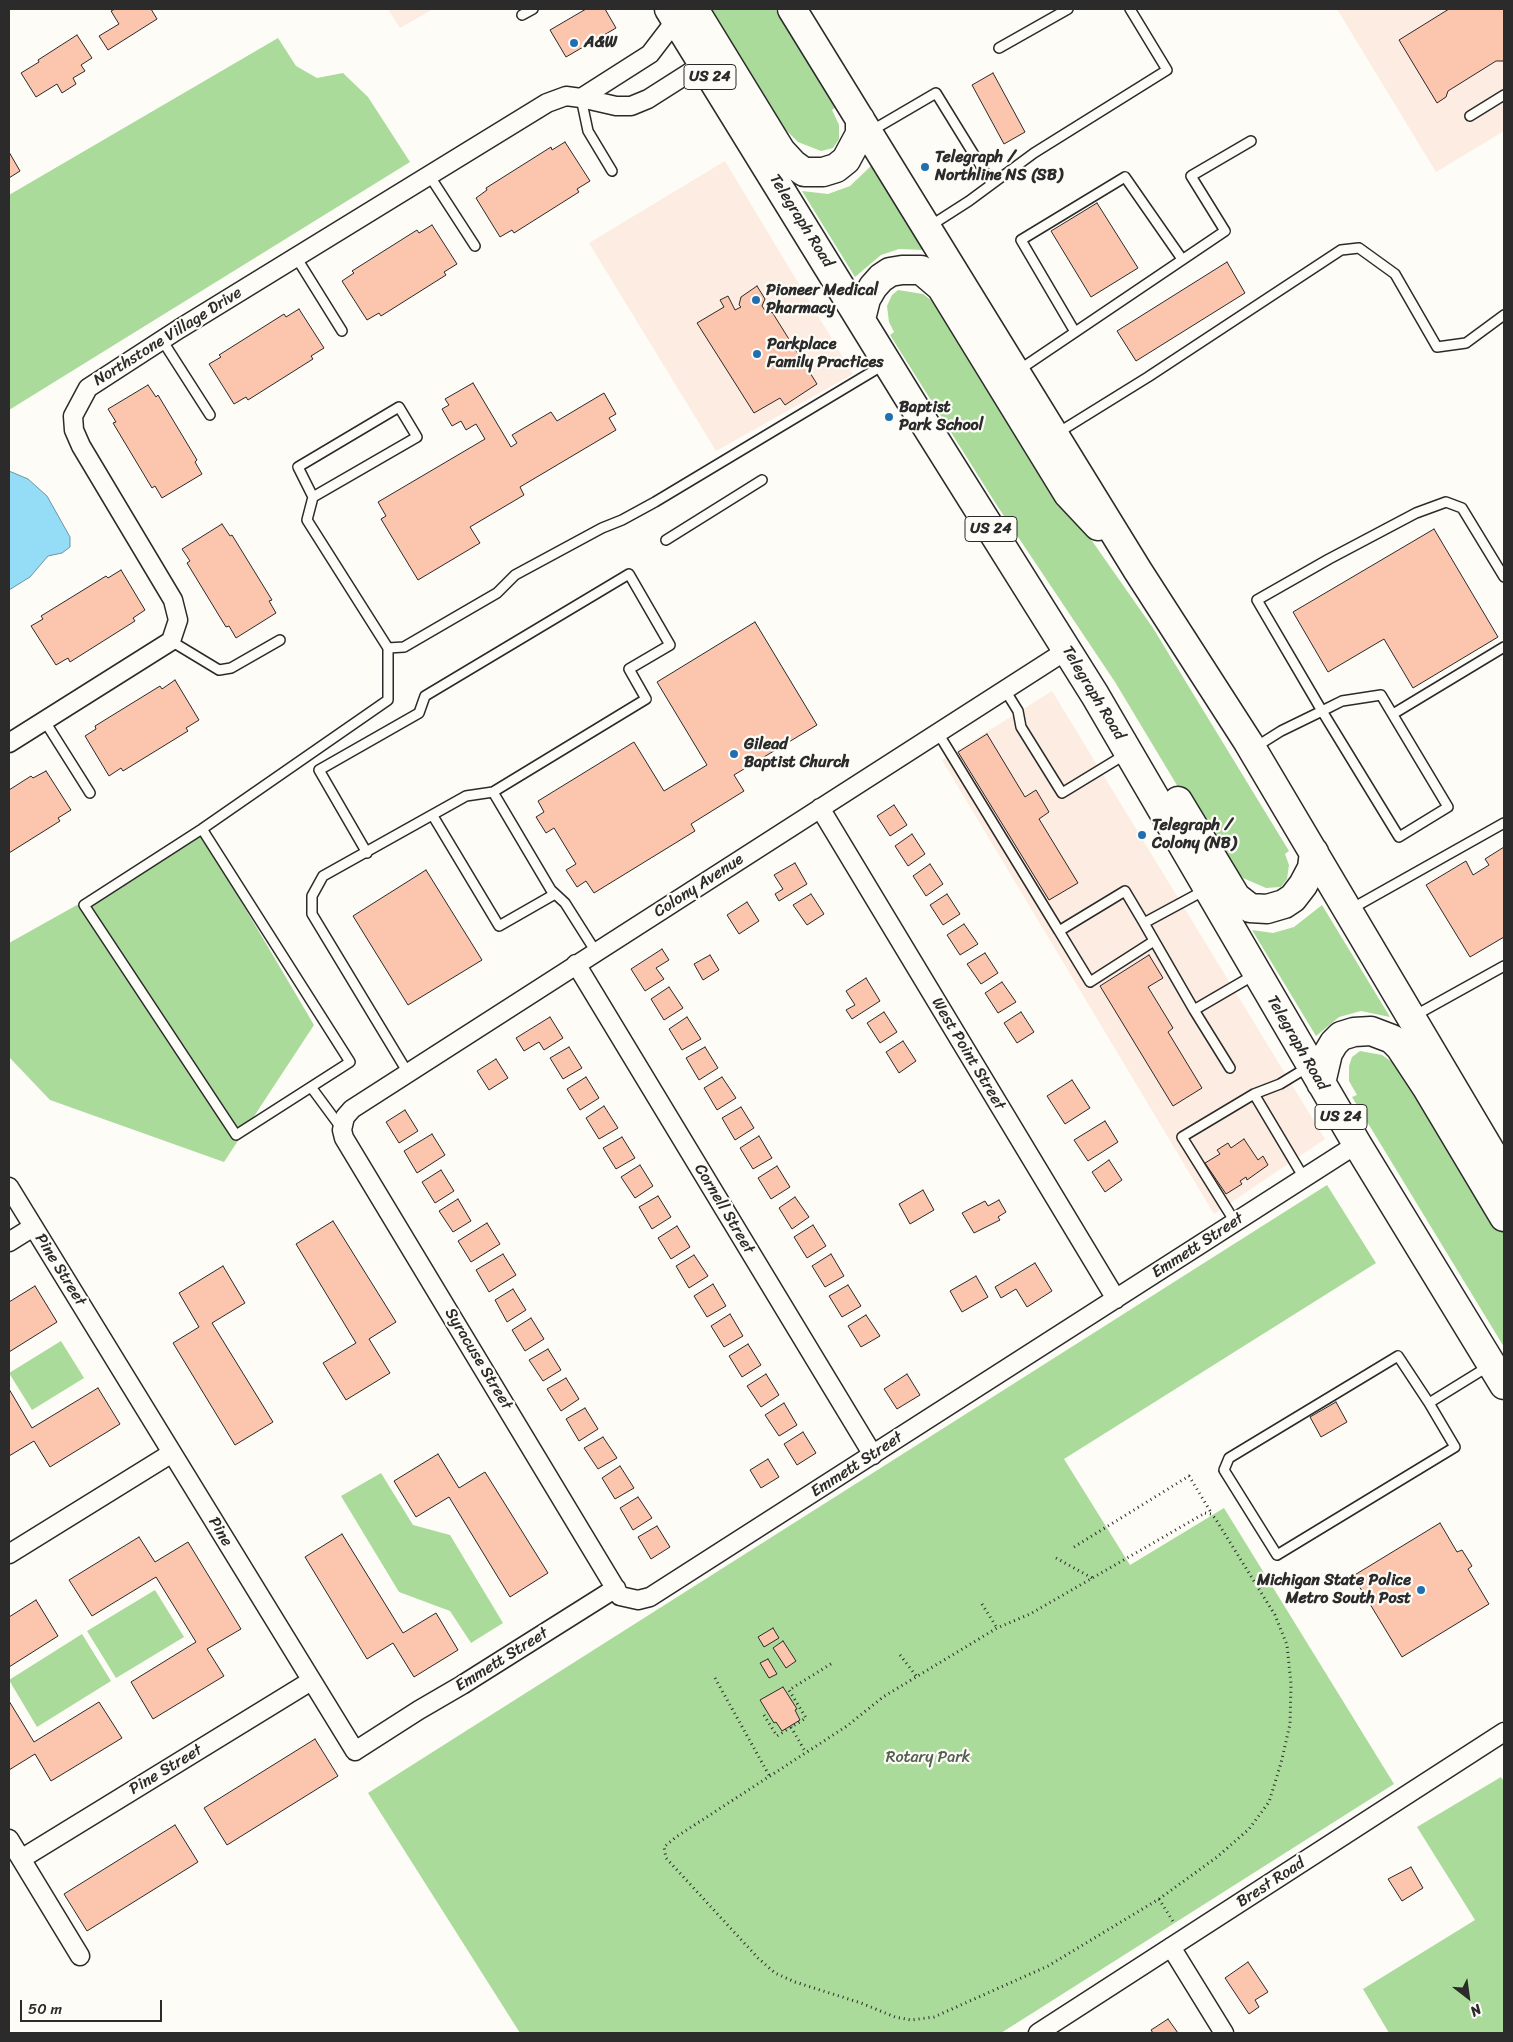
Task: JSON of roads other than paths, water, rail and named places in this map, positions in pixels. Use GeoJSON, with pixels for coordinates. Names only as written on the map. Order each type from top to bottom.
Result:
{"type":"FeatureCollection","features":[{"type":"Feature","properties":{"kind":"main road"},"geometry":{"type":"LineString","coordinates":[[792,9],[1138,571],[1252,749],[1504,1174]]}},
{"type":"Feature","properties":{"kind":"main road"},"geometry":{"type":"LineString","coordinates":[[680,12],[781,150],[793,164],[804,172],[823,172],[836,168],[846,160],[854,149],[864,126]]}},
{"type":"Feature","properties":{"kind":"main road","name":"Telegraph Road"},"geometry":{"type":"LineString","coordinates":[[680,12],[702,64],[1067,650],[1357,1144],[1498,1374]]}},
{"type":"Feature","properties":{"kind":"main road"},"geometry":{"type":"LineString","coordinates":[[861,319],[866,299],[873,287],[880,278],[890,272],[921,270],[941,288],[1068,494],[1138,571]]}},
{"type":"Feature","properties":{"kind":"main road"},"geometry":{"type":"LineString","coordinates":[[1051,624],[1108,684],[1236,896],[1250,908],[1267,909],[1284,904],[1293,898],[1304,885],[1312,868],[1314,852]]}},
{"type":"Feature","properties":{"kind":"main road"},"geometry":{"type":"LineString","coordinates":[[1316,1074],[1334,1042],[1341,1036],[1354,1032],[1371,1031],[1392,1039],[1400,1047],[1427,1088],[1504,1217]]}},
{"type":"Feature","properties":{"kind":"street"},"geometry":{"type":"LineString","coordinates":[[581,98],[650,54],[680,12]]}},
{"type":"Feature","properties":{"kind":"street","name":"Northstone Village Drive"},"geometry":{"type":"LineString","coordinates":[[171,641],[178,620],[173,600],[79,443],[74,430],[73,416],[88,388],[162,340],[547,102],[566,96],[616,106],[631,106],[648,99],[702,64]]}},
{"type":"Feature","properties":{"kind":"street"},"geometry":{"type":"LineString","coordinates":[[9,743],[171,641]]}},
{"type":"Feature","properties":{"kind":"street","name":"Colony Avenue"},"geometry":{"type":"LineString","coordinates":[[342,1130],[346,1117],[352,1108],[1067,650]]}},
{"type":"Feature","properties":{"kind":"street","name":"West Point Street"},"geometry":{"type":"LineString","coordinates":[[820,808],[1116,1299]]}},
{"type":"Feature","properties":{"kind":"street","name":"Cornell Street"},"geometry":{"type":"LineString","coordinates":[[576,964],[873,1454]]}},
{"type":"Feature","properties":{"kind":"street","name":"Syracuse Street"},"geometry":{"type":"LineString","coordinates":[[342,1130],[344,1138],[616,1588]]}},
{"type":"Feature","properties":{"kind":"street","name":"Emmett Street"},"geometry":{"type":"LineString","coordinates":[[354,1751],[616,1588],[620,1596],[627,1599],[638,1600],[650,1596],[1357,1144]]}},
{"type":"Feature","properties":{"kind":"street","name":"Pine Street"},"geometry":{"type":"LineString","coordinates":[[9,1187],[86,1312]]}},
{"type":"Feature","properties":{"kind":"street","name":"Pine Street"},"geometry":{"type":"LineString","coordinates":[[9,1242],[33,1227]]}},
{"type":"Feature","properties":{"kind":"street","name":"Pine"},"geometry":{"type":"LineString","coordinates":[[86,1312],[354,1751]]}},
{"type":"Feature","properties":{"kind":"street"},"geometry":{"type":"LineString","coordinates":[[9,1554],[172,1453]]}},
{"type":"Feature","properties":{"kind":"street","name":"Pine Street"},"geometry":{"type":"LineString","coordinates":[[20,1858],[311,1681]]}},
{"type":"Feature","properties":{"kind":"street","name":"Brest Road"},"geometry":{"type":"LineString","coordinates":[[1038,2033],[1504,1732]]}},
{"type":"Feature","properties":{"kind":"street"},"geometry":{"type":"LineString","coordinates":[[9,1839],[80,1956]]}},
{"type":"Feature","properties":{"kind":"street"},"geometry":{"type":"LineString","coordinates":[[1178,1943],[1224,2033]]}},
{"type":"Feature","properties":{"kind":"lane"},"geometry":{"type":"LineString","coordinates":[[522,15],[533,9]]}},
{"type":"Feature","properties":{"kind":"lane"},"geometry":{"type":"LineString","coordinates":[[999,48],[1068,9]]}},
{"type":"Feature","properties":{"kind":"lane"},"geometry":{"type":"LineString","coordinates":[[927,227],[969,202],[1034,153],[1167,70],[1130,9]]}},
{"type":"Feature","properties":{"kind":"lane"},"geometry":{"type":"LineString","coordinates":[[864,126],[936,93],[992,184]]}},
{"type":"Feature","properties":{"kind":"lane"},"geometry":{"type":"LineString","coordinates":[[1470,116],[1504,95]]}},
{"type":"Feature","properties":{"kind":"lane"},"geometry":{"type":"LineString","coordinates":[[581,98],[588,131],[612,171]]}},
{"type":"Feature","properties":{"kind":"lane"},"geometry":{"type":"LineString","coordinates":[[1016,372],[1225,231],[1191,176],[1252,141]]}},
{"type":"Feature","properties":{"kind":"lane"},"geometry":{"type":"LineString","coordinates":[[430,174],[475,246]]}},
{"type":"Feature","properties":{"kind":"lane"},"geometry":{"type":"LineString","coordinates":[[1075,332],[1021,240],[1125,177],[1182,259]]}},
{"type":"Feature","properties":{"kind":"lane"},"geometry":{"type":"LineString","coordinates":[[1056,435],[1341,250],[1359,248],[1396,274],[1437,346],[1466,343],[1504,315]]}},
{"type":"Feature","properties":{"kind":"lane"},"geometry":{"type":"LineString","coordinates":[[296,257],[342,331]]}},
{"type":"Feature","properties":{"kind":"lane"},"geometry":{"type":"LineString","coordinates":[[162,340],[210,416]]}},
{"type":"Feature","properties":{"kind":"lane"},"geometry":{"type":"LineString","coordinates":[[388,648],[404,647],[498,593],[515,576],[602,528],[622,520],[655,502],[887,363]]}},
{"type":"Feature","properties":{"kind":"lane"},"geometry":{"type":"LineString","coordinates":[[202,829],[350,1062],[236,1135],[84,905],[202,829],[388,700],[388,648],[307,520],[313,497],[298,468],[399,407],[417,437],[313,497]]}},
{"type":"Feature","properties":{"kind":"lane"},"geometry":{"type":"LineString","coordinates":[[666,540],[762,480]]}},
{"type":"Feature","properties":{"kind":"lane"},"geometry":{"type":"LineString","coordinates":[[1252,749],[1281,731],[1322,711],[1342,701],[1381,695],[1448,807],[1400,837],[1322,711],[1257,600],[1329,559],[1408,518],[1446,502],[1462,508],[1504,577]]}},
{"type":"Feature","properties":{"kind":"lane"},"geometry":{"type":"LineString","coordinates":[[367,853],[319,770],[419,713],[425,696],[629,574],[670,645],[629,669],[646,699],[492,792],[466,796],[367,853],[323,876],[312,896],[312,914],[408,1073]]}},
{"type":"Feature","properties":{"kind":"lane"},"geometry":{"type":"LineString","coordinates":[[171,641],[219,670],[230,668],[280,640]]}},
{"type":"Feature","properties":{"kind":"lane"},"geometry":{"type":"LineString","coordinates":[[1393,714],[1504,647]]}},
{"type":"Feature","properties":{"kind":"lane"},"geometry":{"type":"LineString","coordinates":[[1005,690],[1018,711],[1021,727],[1062,793],[1128,753]]}},
{"type":"Feature","properties":{"kind":"lane"},"geometry":{"type":"LineString","coordinates":[[44,720],[90,793]]}},
{"type":"Feature","properties":{"kind":"lane"},"geometry":{"type":"LineString","coordinates":[[938,733],[1090,982],[1154,942]]}},
{"type":"Feature","properties":{"kind":"lane"},"geometry":{"type":"LineString","coordinates":[[492,792],[551,890],[565,903],[596,952]]}},
{"type":"Feature","properties":{"kind":"lane"},"geometry":{"type":"LineString","coordinates":[[432,816],[499,926],[555,894]]}},
{"type":"Feature","properties":{"kind":"lane"},"geometry":{"type":"LineString","coordinates":[[1349,911],[1504,822]]}},
{"type":"Feature","properties":{"kind":"lane"},"geometry":{"type":"LineString","coordinates":[[1144,923],[1207,889]]}},
{"type":"Feature","properties":{"kind":"lane"},"geometry":{"type":"LineString","coordinates":[[1059,931],[1124,891],[1230,1068]]}},
{"type":"Feature","properties":{"kind":"lane"},"geometry":{"type":"LineString","coordinates":[[1412,1017],[1504,966]]}},
{"type":"Feature","properties":{"kind":"lane"},"geometry":{"type":"LineString","coordinates":[[1194,1010],[1257,974]]}},
{"type":"Feature","properties":{"kind":"lane"},"geometry":{"type":"LineString","coordinates":[[1235,1222],[1182,1136],[1254,1094],[1280,1084],[1316,1074]]}},
{"type":"Feature","properties":{"kind":"lane"},"geometry":{"type":"LineString","coordinates":[[311,1087],[342,1130]]}},
{"type":"Feature","properties":{"kind":"lane"},"geometry":{"type":"LineString","coordinates":[[1254,1094],[1304,1178]]}},
{"type":"Feature","properties":{"kind":"lane"},"geometry":{"type":"LineString","coordinates":[[1398,1356],[1429,1403],[1455,1447],[1278,1555],[1224,1470],[1229,1458],[1398,1356]]}},
{"type":"Feature","properties":{"kind":"lane"},"geometry":{"type":"LineString","coordinates":[[1429,1403],[1498,1374]]}},
{"type":"Feature","properties":{"kind":"water"},"geometry":{"type":"Polygon","coordinates":[[[9,471],[28,479],[47,496],[70,537],[70,547],[62,553],[48,556],[30,577],[9,590],[9,471]]]}},
{"type":"Feature","properties":{"kind":"place","name":"A&W"},"geometry":{"type":"Point","coordinates":[574,43]}},
{"type":"Feature","properties":{"kind":"place","name":"Telegraph / Northline NS (SB)"},"geometry":{"type":"Point","coordinates":[925,167]}},
{"type":"Feature","properties":{"kind":"place","name":"Pioneer Medical Pharmacy"},"geometry":{"type":"Point","coordinates":[756,300]}},
{"type":"Feature","properties":{"kind":"place","name":"Parkplace Family Practices"},"geometry":{"type":"Point","coordinates":[757,354]}},
{"type":"Feature","properties":{"kind":"place","name":"Baptist Park School"},"geometry":{"type":"Point","coordinates":[889,417]}},
{"type":"Feature","properties":{"kind":"place","name":"Gilead Baptist Church"},"geometry":{"type":"Point","coordinates":[734,754]}},
{"type":"Feature","properties":{"kind":"place","name":"Telegraph / Colony (NB)"},"geometry":{"type":"Point","coordinates":[1142,835]}},
{"type":"Feature","properties":{"kind":"place","name":"Michigan State Police Metro South Post"},"geometry":{"type":"Point","coordinates":[1421,1590]}},
{"type":"Feature","properties":{"kind":"park label","name":"Rotary Park"},"geometry":{"type":"Point","coordinates":[928,1758]}}]}
